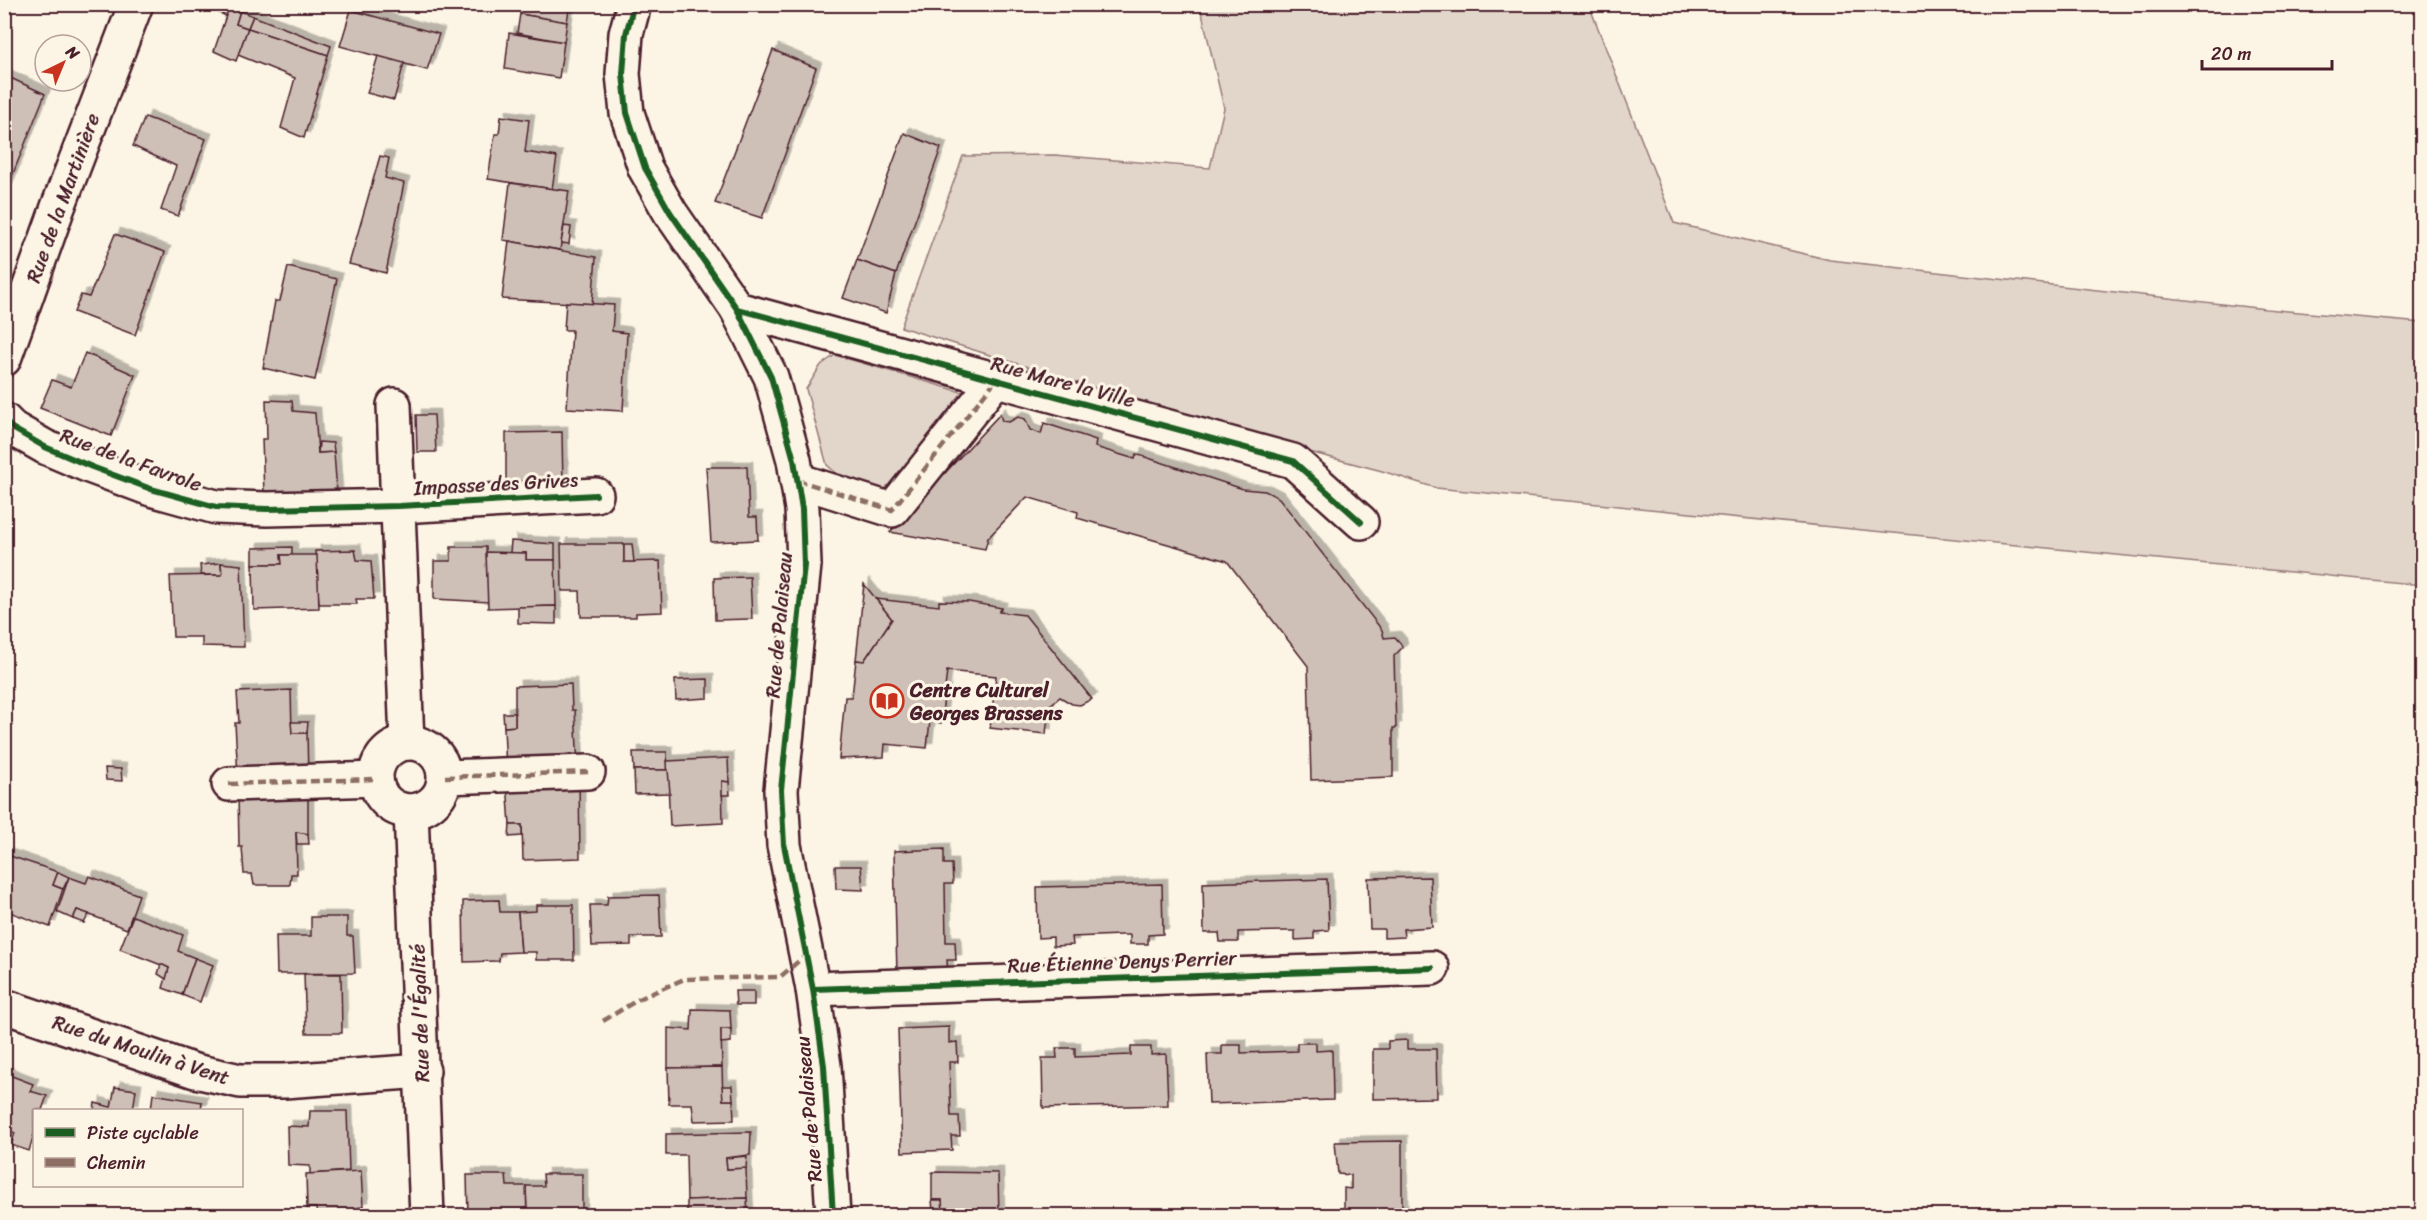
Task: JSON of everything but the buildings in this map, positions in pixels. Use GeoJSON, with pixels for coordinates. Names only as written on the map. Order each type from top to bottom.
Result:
{"type":"FeatureCollection","features":[{"type":"Feature","properties":{"kind":"street","name":"Rue de la Martinière"},"geometry":{"type":"LineString","coordinates":[[4,359],[58,207],[136,4]]}},
{"type":"Feature","properties":{"kind":"street","name":"Rue de Palaiseau"},"geometry":{"type":"LineString","coordinates":[[634,4],[626,34],[623,74],[627,113],[645,168],[670,212],[737,309],[771,377],[784,417],[797,480],[804,565],[781,790],[784,845],[813,989],[824,1066],[833,1215]]}},
{"type":"Feature","properties":{"kind":"street","name":"Rue Mare la Ville"},"geometry":{"type":"LineString","coordinates":[[737,309],[1293,461],[1361,522]]}},
{"type":"Feature","properties":{"kind":"street"},"geometry":{"type":"LineString","coordinates":[[797,480],[892,510],[995,381]]}},
{"type":"Feature","properties":{"kind":"street"},"geometry":{"type":"LineString","coordinates":[[394,405],[407,743]]}},
{"type":"Feature","properties":{"kind":"street","name":"Rue de la Favrole"},"geometry":{"type":"LineString","coordinates":[[4,420],[12,428],[45,447],[92,467],[151,489],[216,507],[267,509],[399,506]]}},
{"type":"Feature","properties":{"kind":"street","name":"Impasse des Grives"},"geometry":{"type":"LineString","coordinates":[[399,506],[596,495]]}},
{"type":"Feature","properties":{"kind":"street"},"geometry":{"type":"LineString","coordinates":[[407,743],[429,748],[437,756],[445,777],[443,787],[431,805],[411,811],[392,805],[378,789],[376,779],[381,759],[388,751],[407,743]]}},
{"type":"Feature","properties":{"kind":"street"},"geometry":{"type":"LineString","coordinates":[[445,777],[588,772]]}},
{"type":"Feature","properties":{"kind":"street"},"geometry":{"type":"LineString","coordinates":[[229,784],[376,779]]}},
{"type":"Feature","properties":{"kind":"street","name":"Rue de l'Égalité"},"geometry":{"type":"LineString","coordinates":[[411,811],[427,1215]]}},
{"type":"Feature","properties":{"kind":"street","name":"Rue Étienne Denys Perrier"},"geometry":{"type":"LineString","coordinates":[[813,989],[1432,968]]}},
{"type":"Feature","properties":{"kind":"street","name":"Rue du Moulin à Vent"},"geometry":{"type":"LineString","coordinates":[[4,1006],[195,1071],[240,1081],[284,1082],[423,1071]]}},
{"type":"Feature","properties":{"kind":"shaded area"},"geometry":{"type":"Polygon","coordinates":[[[1200,5],[1589,5],[1674,223],[1830,260],[2266,309],[2422,323],[2422,585],[1436,488],[1382,471],[1237,433],[901,327],[963,156],[1055,155],[1210,168],[1224,108],[1200,5]]]}},
{"type":"Feature","properties":{"kind":"shaded area"},"geometry":{"type":"Polygon","coordinates":[[[835,355],[965,393],[892,496],[843,479],[827,465],[806,389],[821,365],[835,355]]]}},
{"type":"Feature","properties":{"kind":"marked path"},"geometry":{"type":"LineString","coordinates":[[797,480],[892,510],[995,381]]}},
{"type":"Feature","properties":{"kind":"marked path"},"geometry":{"type":"LineString","coordinates":[[445,777],[588,772]]}},
{"type":"Feature","properties":{"kind":"marked path"},"geometry":{"type":"LineString","coordinates":[[229,784],[376,779]]}},
{"type":"Feature","properties":{"kind":"marked path"},"geometry":{"type":"LineString","coordinates":[[603,1021],[639,999],[684,979],[780,977],[807,954]]}},
{"type":"Feature","properties":{"kind":"cycle path"},"geometry":{"type":"LineString","coordinates":[[634,4],[626,34],[623,74],[627,113],[645,168],[670,212],[737,309],[771,377],[794,460],[802,509],[804,565],[781,790],[784,845],[813,989],[824,1066],[833,1216]]}},
{"type":"Feature","properties":{"kind":"cycle path"},"geometry":{"type":"LineString","coordinates":[[737,309],[1293,461],[1361,522]]}},
{"type":"Feature","properties":{"kind":"cycle path"},"geometry":{"type":"LineString","coordinates":[[4,420],[12,428],[45,447],[92,467],[151,489],[216,507],[267,509],[399,506],[596,495]]}},
{"type":"Feature","properties":{"kind":"cycle path"},"geometry":{"type":"LineString","coordinates":[[813,989],[1432,968]]}},
{"type":"Feature","properties":{"kind":"place","name":"Centre Culturel Georges Brassens"},"geometry":{"type":"Point","coordinates":[887,701]}}]}
